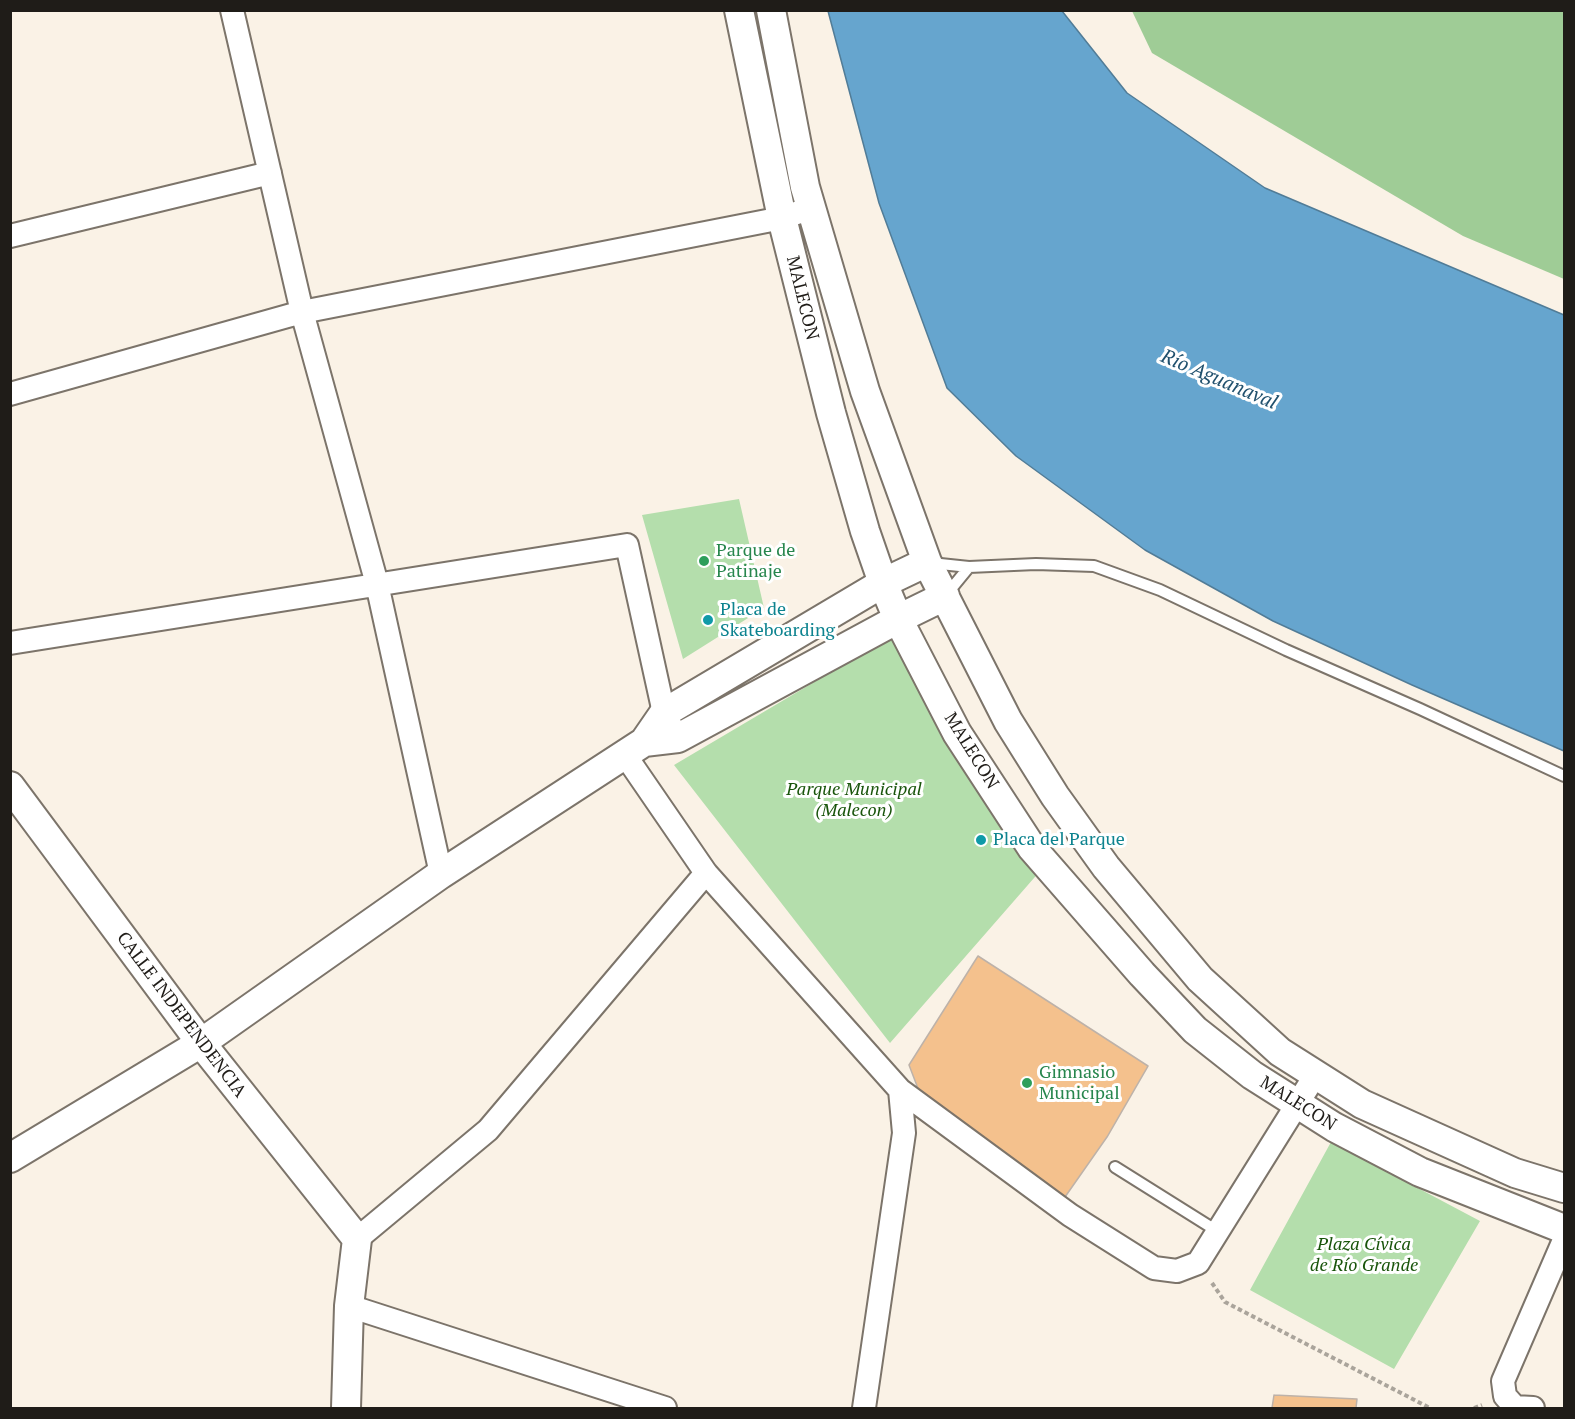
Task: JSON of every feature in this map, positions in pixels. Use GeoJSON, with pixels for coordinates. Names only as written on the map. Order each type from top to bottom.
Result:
{"type":"FeatureCollection","features":[{"type":"Feature","properties":{"kind":"street"},"geometry":{"type":"LineString","coordinates":[[232,10],[302,312],[377,584],[441,874]]}},
{"type":"Feature","properties":{"kind":"street","name":"MALECON"},"geometry":{"type":"LineString","coordinates":[[739,10],[782,218],[831,413],[865,531],[883,583],[898,619],[957,733],[1032,848],[1142,974],[1195,1030],[1252,1075],[1334,1127],[1420,1172],[1564,1229]]}},
{"type":"Feature","properties":{"kind":"street","name":"MALECON"},"geometry":{"type":"LineString","coordinates":[[771,10],[805,187],[865,390],[927,562],[1008,721],[1055,796],[1106,867],[1200,979],[1280,1052],[1362,1104],[1515,1173],[1564,1188]]}},
{"type":"Feature","properties":{"kind":"street"},"geometry":{"type":"LineString","coordinates":[[10,236],[270,173]]}},
{"type":"Feature","properties":{"kind":"street"},"geometry":{"type":"LineString","coordinates":[[10,394],[302,312],[782,218],[811,208]]}},
{"type":"Feature","properties":{"kind":"street"},"geometry":{"type":"LineString","coordinates":[[10,643],[627,545],[663,712],[678,738]]}},
{"type":"Feature","properties":{"kind":"street"},"geometry":{"type":"LineString","coordinates":[[634,749],[663,712],[883,583],[927,562]]}},
{"type":"Feature","properties":{"kind":"street"},"geometry":{"type":"LineString","coordinates":[[10,1158],[201,1043],[441,874],[634,749],[678,738],[945,596]]}},
{"type":"Feature","properties":{"kind":"street"},"geometry":{"type":"LineString","coordinates":[[634,749],[706,873],[900,1090],[1070,1215],[1154,1268],[1178,1271],[1198,1263],[1316,1074]]}},
{"type":"Feature","properties":{"kind":"street","name":"CALLE INDEPENDENCIA"},"geometry":{"type":"LineString","coordinates":[[10,786],[201,1043],[357,1239]]}},
{"type":"Feature","properties":{"kind":"street"},"geometry":{"type":"LineString","coordinates":[[346,1408],[349,1306],[357,1239],[489,1130],[706,873]]}},
{"type":"Feature","properties":{"kind":"street"},"geometry":{"type":"LineString","coordinates":[[864,1408],[904,1133],[900,1090]]}},
{"type":"Feature","properties":{"kind":"street"},"geometry":{"type":"LineString","coordinates":[[1533,1408],[1515,1407],[1505,1396],[1503,1381],[1564,1240]]}},
{"type":"Feature","properties":{"kind":"street"},"geometry":{"type":"LineString","coordinates":[[349,1306],[665,1408]]}},
{"type":"Feature","properties":{"kind":"lane"},"geometry":{"type":"LineString","coordinates":[[927,562],[969,567],[1036,564],[1094,566],[1160,590],[1564,776]]}},
{"type":"Feature","properties":{"kind":"lane"},"geometry":{"type":"LineString","coordinates":[[945,596],[969,567]]}},
{"type":"Feature","properties":{"kind":"lane"},"geometry":{"type":"LineString","coordinates":[[1115,1167],[1217,1231]]}},
{"type":"Feature","properties":{"kind":"path"},"geometry":{"type":"LineString","coordinates":[[1198,1263],[1225,1302],[1430,1408]]}},
{"type":"Feature","properties":{"kind":"green space"},"geometry":{"type":"Polygon","coordinates":[[[1132,11],[1564,11],[1564,279],[1463,236],[1152,53],[1132,11]]]}},
{"type":"Feature","properties":{"kind":"green space","name":"Parque de Patinaje"},"geometry":{"type":"Polygon","coordinates":[[[739,499],[764,608],[683,659],[642,515],[739,499]]]}},
{"type":"Feature","properties":{"kind":"green space","name":"Parque Municipal (Malecon)"},"geometry":{"type":"Polygon","coordinates":[[[892,636],[1041,870],[890,1043],[674,765],[892,636]]]}},
{"type":"Feature","properties":{"kind":"green space","name":"Plaza Cívica de Río Grande"},"geometry":{"type":"Polygon","coordinates":[[[1331,1142],[1480,1221],[1394,1369],[1250,1290],[1331,1142]]]}},
{"type":"Feature","properties":{"kind":"water","name":"Río Aguanaval"},"geometry":{"type":"Polygon","coordinates":[[[828,11],[1062,11],[1127,93],[1265,188],[1564,315],[1564,751],[1273,621],[1145,550],[1016,456],[947,388],[879,203],[828,11]]]}},
{"type":"Feature","properties":{"kind":"building","name":"Gimnasio Municipal"},"geometry":{"type":"Polygon","coordinates":[[[978,956],[1148,1066],[1107,1137],[1065,1197],[922,1099],[909,1065],[978,956]]]}},
{"type":"Feature","properties":{"kind":"building"},"geometry":{"type":"Polygon","coordinates":[[[1274,1395],[1357,1399],[1356,1408],[1272,1408],[1274,1395]]]}},
{"type":"Feature","properties":{"kind":"place","name":"Parque de Patinaje"},"geometry":{"type":"Point","coordinates":[704,561]}},
{"type":"Feature","properties":{"kind":"place","name":"Placa de Skateboarding"},"geometry":{"type":"Point","coordinates":[708,620]}},
{"type":"Feature","properties":{"kind":"place","name":"Placa del Parque"},"geometry":{"type":"Point","coordinates":[981,840]}},
{"type":"Feature","properties":{"kind":"place","name":"Gimnasio Municipal"},"geometry":{"type":"Point","coordinates":[1027,1083]}}]}
